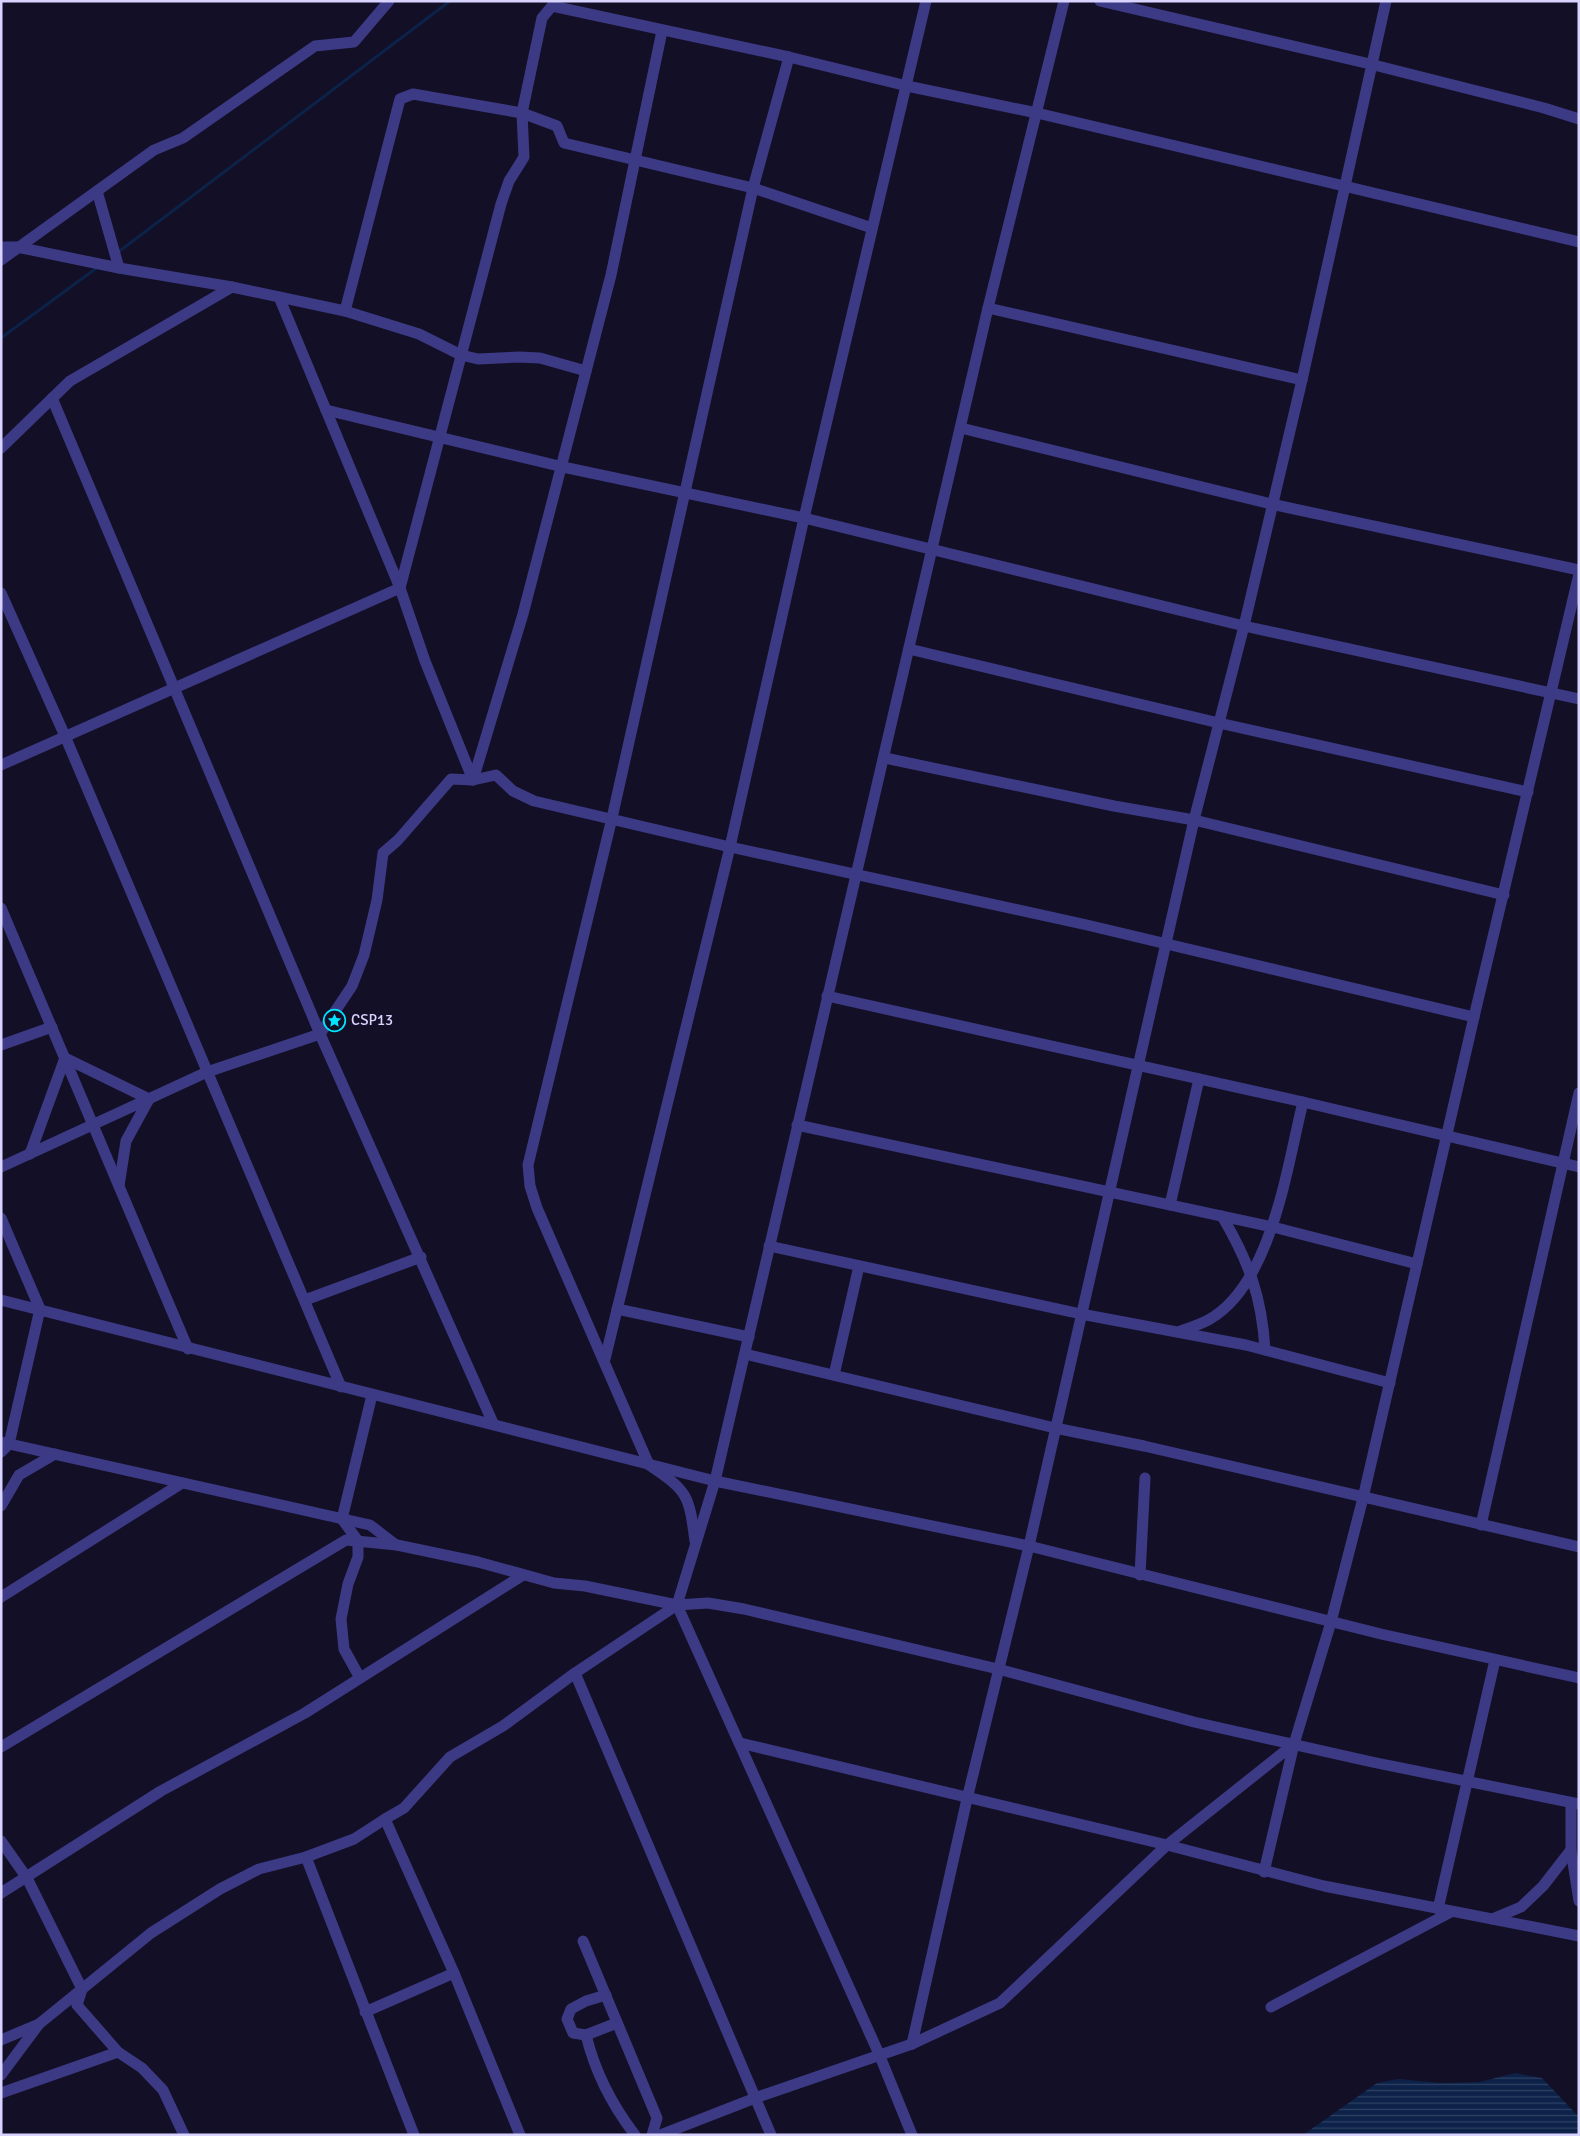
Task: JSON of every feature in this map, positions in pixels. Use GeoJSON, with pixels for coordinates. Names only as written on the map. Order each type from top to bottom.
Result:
{"type":"FeatureCollection","features":[{"type":"Feature","properties":{"kind":"street"},"geometry":{"type":"LineString","coordinates":[[1,260],[154,150],[183,138],[315,46],[354,42],[389,1]]}},
{"type":"Feature","properties":{"kind":"street"},"geometry":{"type":"LineString","coordinates":[[605,1359],[730,847],[804,518],[926,1]]}},
{"type":"Feature","properties":{"kind":"street"},"geometry":{"type":"LineString","coordinates":[[1,2075],[39,2024],[151,1933],[220,1889],[260,1869],[306,1857],[354,1838],[404,1808],[450,1757],[503,1726],[575,1673],[677,1605],[715,1481],[827,996],[858,875],[988,308],[1064,1]]}},
{"type":"Feature","properties":{"kind":"street"},"geometry":{"type":"LineString","coordinates":[[1100,1],[1370,64],[1544,108],[1579,119]]}},
{"type":"Feature","properties":{"kind":"street"},"geometry":{"type":"LineString","coordinates":[[912,2044],[967,1798],[1029,1546],[1194,820],[1244,626],[1271,504],[1302,380],[1370,64],[1386,1]]}},
{"type":"Feature","properties":{"kind":"street"},"geometry":{"type":"LineString","coordinates":[[400,588],[501,204],[509,181],[524,157],[522,113],[542,18],[557,4],[662,31],[789,57],[907,86],[1037,113],[1579,242]]}},
{"type":"Feature","properties":{"kind":"street"},"geometry":{"type":"LineString","coordinates":[[473,780],[523,614],[563,467],[611,275],[662,31]]}},
{"type":"Feature","properties":{"kind":"street"},"geometry":{"type":"LineString","coordinates":[[695,1546],[691,1506],[677,1484],[650,1465],[537,1208],[530,1186],[528,1165],[612,818],[683,492],[753,188],[789,57]]}},
{"type":"Feature","properties":{"kind":"street"},"geometry":{"type":"LineString","coordinates":[[344,311],[400,99],[413,94],[522,113],[557,126],[564,143],[753,188],[872,228]]}},
{"type":"Feature","properties":{"kind":"street"},"geometry":{"type":"LineString","coordinates":[[97,191],[119,268]]}},
{"type":"Feature","properties":{"kind":"street"},"geometry":{"type":"LineString","coordinates":[[1,246],[17,247],[119,268],[232,287],[344,311],[419,334],[461,355],[478,359],[519,356],[540,358],[586,371]]}},
{"type":"Feature","properties":{"kind":"street"},"geometry":{"type":"LineString","coordinates":[[1,448],[70,381],[232,287]]}},
{"type":"Feature","properties":{"kind":"street"},"geometry":{"type":"LineString","coordinates":[[279,297],[400,588],[425,661],[473,780]]}},
{"type":"Feature","properties":{"kind":"street"},"geometry":{"type":"LineString","coordinates":[[988,308],[1302,380]]}},
{"type":"Feature","properties":{"kind":"street"},"geometry":{"type":"LineString","coordinates":[[52,398],[320,1034],[421,1257],[493,1423]]}},
{"type":"Feature","properties":{"kind":"street"},"geometry":{"type":"LineString","coordinates":[[326,410],[563,467],[804,518],[1244,626],[1579,699]]}},
{"type":"Feature","properties":{"kind":"street"},"geometry":{"type":"LineString","coordinates":[[961,428],[1271,504],[1579,570]]}},
{"type":"Feature","properties":{"kind":"street"},"geometry":{"type":"LineString","coordinates":[[1264,1872],[1294,1744],[1331,1622],[1363,1498],[1446,1135],[1579,574]]}},
{"type":"Feature","properties":{"kind":"street"},"geometry":{"type":"LineString","coordinates":[[1,764],[400,588]]}},
{"type":"Feature","properties":{"kind":"street"},"geometry":{"type":"LineString","coordinates":[[1,593],[66,736],[341,1387]]}},
{"type":"Feature","properties":{"kind":"street"},"geometry":{"type":"LineString","coordinates":[[909,648],[1219,723],[1528,792]]}},
{"type":"Feature","properties":{"kind":"street"},"geometry":{"type":"LineString","coordinates":[[885,758],[1114,806],[1194,820],[1504,894]]}},
{"type":"Feature","properties":{"kind":"street"},"geometry":{"type":"LineString","coordinates":[[1,1167],[208,1072],[320,1034],[352,986],[364,955],[377,900],[383,853],[398,840],[451,779],[473,780],[496,775],[513,791],[534,801],[730,847],[1165,944],[1474,1017]]}},
{"type":"Feature","properties":{"kind":"street"},"geometry":{"type":"LineString","coordinates":[[1,908],[188,1349]]}},
{"type":"Feature","properties":{"kind":"street"},"geometry":{"type":"LineString","coordinates":[[827,996],[1302,1102],[1579,1167]]}},
{"type":"Feature","properties":{"kind":"street"},"geometry":{"type":"LineString","coordinates":[[1,1045],[52,1027]]}},
{"type":"Feature","properties":{"kind":"street"},"geometry":{"type":"LineString","coordinates":[[65,1058],[149,1099]]}},
{"type":"Feature","properties":{"kind":"street"},"geometry":{"type":"LineString","coordinates":[[30,1154],[65,1058]]}},
{"type":"Feature","properties":{"kind":"street"},"geometry":{"type":"LineString","coordinates":[[1170,1205],[1199,1079]]}},
{"type":"Feature","properties":{"kind":"street"},"geometry":{"type":"LineString","coordinates":[[1482,1525],[1579,1093]]}},
{"type":"Feature","properties":{"kind":"street"},"geometry":{"type":"LineString","coordinates":[[119,1186],[126,1141],[149,1099]]}},
{"type":"Feature","properties":{"kind":"street"},"geometry":{"type":"LineString","coordinates":[[1178,1332],[1211,1319],[1240,1293],[1252,1276],[1273,1228],[1302,1102]]}},
{"type":"Feature","properties":{"kind":"street"},"geometry":{"type":"LineString","coordinates":[[797,1125],[1222,1216],[1417,1264]]}},
{"type":"Feature","properties":{"kind":"street"},"geometry":{"type":"LineString","coordinates":[[1222,1216],[1243,1253],[1252,1276],[1264,1322],[1265,1350]]}},
{"type":"Feature","properties":{"kind":"street"},"geometry":{"type":"LineString","coordinates":[[1,1218],[40,1309],[3,1446],[55,1454],[370,1525],[397,1545]]}},
{"type":"Feature","properties":{"kind":"street"},"geometry":{"type":"LineString","coordinates":[[769,1246],[1081,1314],[1265,1350],[1390,1383]]}},
{"type":"Feature","properties":{"kind":"street"},"geometry":{"type":"LineString","coordinates":[[305,1300],[421,1257]]}},
{"type":"Feature","properties":{"kind":"street"},"geometry":{"type":"LineString","coordinates":[[834,1375],[859,1266]]}},
{"type":"Feature","properties":{"kind":"street"},"geometry":{"type":"LineString","coordinates":[[1,1300],[188,1349],[493,1423],[715,1481],[1029,1546],[1331,1622],[1579,1678]]}},
{"type":"Feature","properties":{"kind":"street"},"geometry":{"type":"LineString","coordinates":[[617,1310],[749,1337]]}},
{"type":"Feature","properties":{"kind":"street"},"geometry":{"type":"LineString","coordinates":[[745,1354],[1055,1428],[1144,1446],[1579,1547]]}},
{"type":"Feature","properties":{"kind":"street"},"geometry":{"type":"LineString","coordinates":[[360,1678],[344,1649],[341,1619],[348,1584],[358,1557],[358,1541],[342,1519],[372,1395]]}},
{"type":"Feature","properties":{"kind":"street"},"geometry":{"type":"LineString","coordinates":[[1,1506],[19,1475],[55,1454]]}},
{"type":"Feature","properties":{"kind":"street"},"geometry":{"type":"LineString","coordinates":[[1140,1575],[1146,1478]]}},
{"type":"Feature","properties":{"kind":"street"},"geometry":{"type":"LineString","coordinates":[[1,1598],[182,1483]]}},
{"type":"Feature","properties":{"kind":"street"},"geometry":{"type":"LineString","coordinates":[[1,1747],[318,1555],[346,1540],[358,1541],[397,1545],[523,1574],[677,1605],[708,1604],[744,1609],[998,1669],[1194,1722],[1575,1803],[1571,1850],[1579,1901]]}},
{"type":"Feature","properties":{"kind":"street"},"geometry":{"type":"LineString","coordinates":[[1,1893],[161,1791],[305,1712],[523,1574]]}},
{"type":"Feature","properties":{"kind":"street"},"geometry":{"type":"LineString","coordinates":[[677,1605],[879,2054],[912,2135]]}},
{"type":"Feature","properties":{"kind":"street"},"geometry":{"type":"LineString","coordinates":[[1438,1909],[1495,1660]]}},
{"type":"Feature","properties":{"kind":"street"},"geometry":{"type":"LineString","coordinates":[[575,1673],[771,2135]]}},
{"type":"Feature","properties":{"kind":"street"},"geometry":{"type":"LineString","coordinates":[[740,1743],[1167,1846],[1264,1872],[1451,1912],[1579,1936]]}},
{"type":"Feature","properties":{"kind":"street"},"geometry":{"type":"LineString","coordinates":[[660,2135],[673,2132],[755,2098],[912,2044],[1000,2003],[1167,1846],[1294,1744]]}},
{"type":"Feature","properties":{"kind":"street"},"geometry":{"type":"LineString","coordinates":[[385,1819],[454,1973],[520,2135]]}},
{"type":"Feature","properties":{"kind":"street"},"geometry":{"type":"LineString","coordinates":[[1,1841],[27,1878],[82,1989],[77,2005],[118,2052],[142,2068],[163,2090],[184,2135]]}},
{"type":"Feature","properties":{"kind":"street"},"geometry":{"type":"LineString","coordinates":[[1492,1919],[1521,1907],[1543,1886],[1571,1850]]}},
{"type":"Feature","properties":{"kind":"street"},"geometry":{"type":"LineString","coordinates":[[306,1857],[414,2135]]}},
{"type":"Feature","properties":{"kind":"street"},"geometry":{"type":"LineString","coordinates":[[1271,2006],[1451,1912]]}},
{"type":"Feature","properties":{"kind":"street"},"geometry":{"type":"LineString","coordinates":[[583,1941],[657,2118],[652,2135]]}},
{"type":"Feature","properties":{"kind":"street"},"geometry":{"type":"LineString","coordinates":[[365,2012],[454,1973]]}},
{"type":"Feature","properties":{"kind":"street"},"geometry":{"type":"LineString","coordinates":[[606,1995],[586,2001],[571,2009],[567,2019],[573,2033],[586,2035],[617,2022]]}},
{"type":"Feature","properties":{"kind":"street"},"geometry":{"type":"LineString","coordinates":[[1,2040],[39,2024]]}},
{"type":"Feature","properties":{"kind":"street"},"geometry":{"type":"LineString","coordinates":[[586,2035],[590,2053],[610,2100],[635,2135]]}},
{"type":"Feature","properties":{"kind":"street"},"geometry":{"type":"LineString","coordinates":[[1,2093],[118,2052]]}},
{"type":"Feature","properties":{"kind":"water"},"geometry":{"type":"Polygon","coordinates":[[[1515,2073],[1542,2078],[1579,2117],[1579,2135],[1303,2135],[1377,2083],[1398,2079],[1441,2083],[1480,2082],[1515,2073]]]}},
{"type":"Feature","properties":{"kind":"waterway"},"geometry":{"type":"LineString","coordinates":[[117,253],[450,1]]}},
{"type":"Feature","properties":{"kind":"waterway"},"geometry":{"type":"LineString","coordinates":[[1,338],[98,267]]}},
{"type":"Feature","properties":{"kind":"place","name":"CSP13"},"geometry":{"type":"Point","coordinates":[335,1020]}}]}
